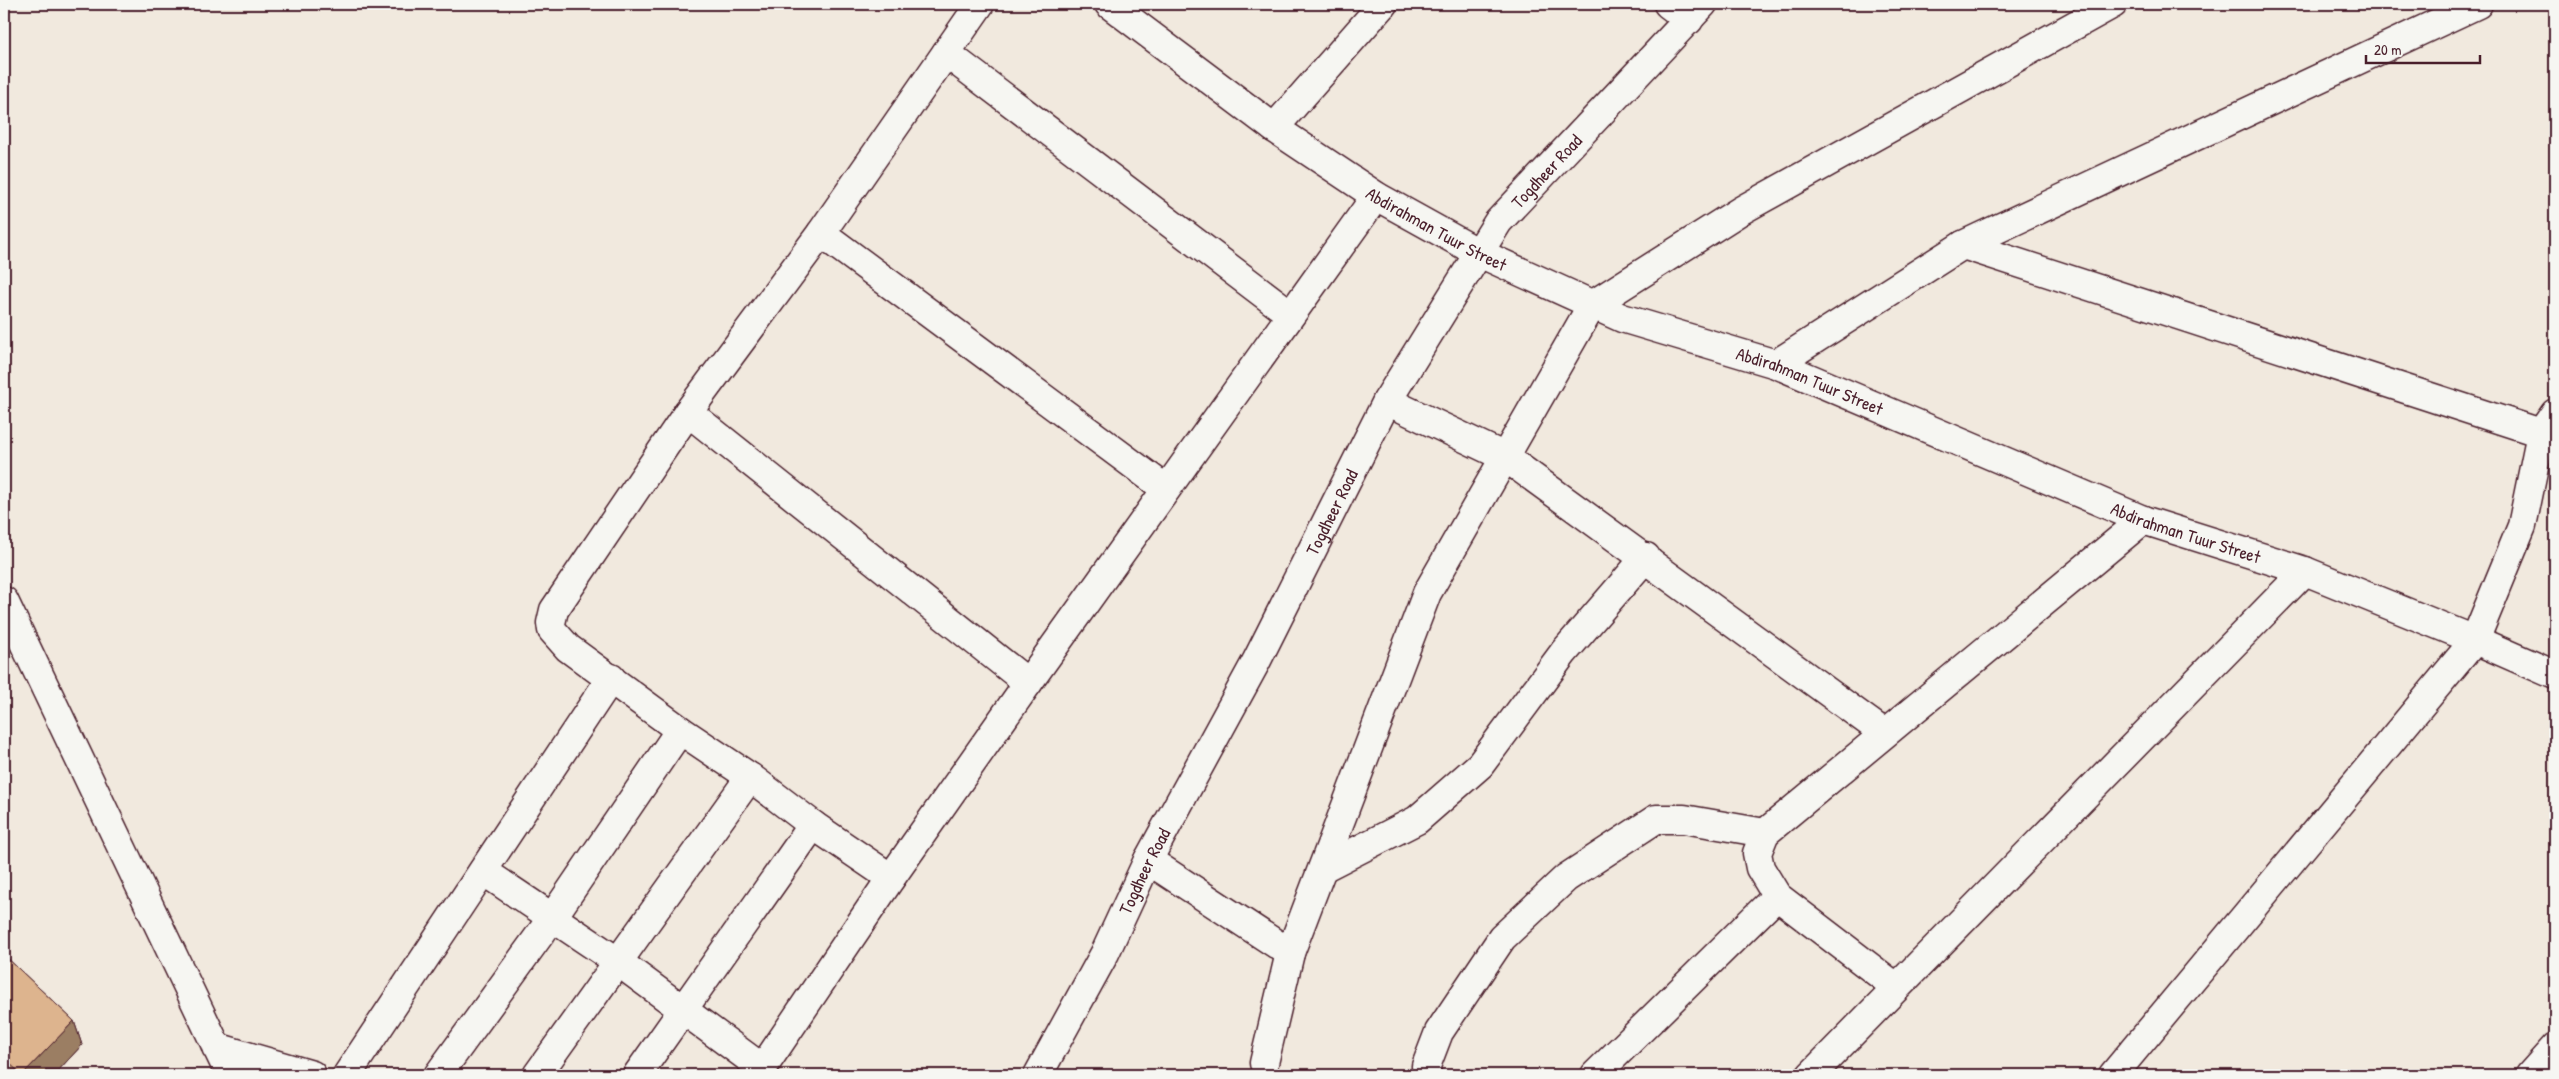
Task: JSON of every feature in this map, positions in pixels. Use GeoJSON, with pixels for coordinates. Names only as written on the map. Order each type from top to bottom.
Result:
{"type":"FeatureCollection","features":[{"type":"Feature","properties":{"kind":"street"},"geometry":{"type":"LineString","coordinates":[[891,878],[813,825],[750,776],[680,730],[568,648],[552,630],[551,623],[554,610],[688,412],[821,233],[980,4]]}},
{"type":"Feature","properties":{"kind":"street","name":"Abdirahman Tuur Street"},"geometry":{"type":"LineString","coordinates":[[1109,4],[1274,128],[1376,196],[1477,252],[1622,318],[1776,364],[2143,520],[2305,571],[2475,640],[2555,675]]}},
{"type":"Feature","properties":{"kind":"street"},"geometry":{"type":"LineString","coordinates":[[1274,128],[1383,4]]}},
{"type":"Feature","properties":{"kind":"street"},"geometry":{"type":"LineString","coordinates":[[1264,1063],[1290,953],[1427,593],[1592,305],[1740,211],[2113,4]]}},
{"type":"Feature","properties":{"kind":"street"},"geometry":{"type":"LineString","coordinates":[[1776,364],[1963,245],[2478,4]]}},
{"type":"Feature","properties":{"kind":"street","name":"Togdheer Road"},"geometry":{"type":"LineString","coordinates":[[1038,1075],[1105,953],[1148,860],[1256,662],[1387,400],[1477,252],[1498,222],[1687,9]]}},
{"type":"Feature","properties":{"kind":"street"},"geometry":{"type":"LineString","coordinates":[[946,53],[1290,314]]}},
{"type":"Feature","properties":{"kind":"street"},"geometry":{"type":"LineString","coordinates":[[483,871],[617,961],[760,1072],[891,878],[1028,683],[1376,196]]}},
{"type":"Feature","properties":{"kind":"street"},"geometry":{"type":"LineString","coordinates":[[821,233],[1166,489]]}},
{"type":"Feature","properties":{"kind":"street"},"geometry":{"type":"LineString","coordinates":[[1963,245],[2548,423],[2522,526],[2475,640],[2112,1075]]}},
{"type":"Feature","properties":{"kind":"street"},"geometry":{"type":"LineString","coordinates":[[1387,400],[1505,457],[1646,557],[1884,732]]}},
{"type":"Feature","properties":{"kind":"street"},"geometry":{"type":"LineString","coordinates":[[688,412],[1028,683]]}},
{"type":"Feature","properties":{"kind":"street"},"geometry":{"type":"LineString","coordinates":[[1896,987],[1777,896],[1760,868],[1757,853],[1765,833],[1884,732],[2143,520]]}},
{"type":"Feature","properties":{"kind":"street"},"geometry":{"type":"LineString","coordinates":[[1323,868],[1416,820],[1480,765],[1564,652],[1646,557]]}},
{"type":"Feature","properties":{"kind":"street"},"geometry":{"type":"LineString","coordinates":[[1811,1075],[2305,571]]}},
{"type":"Feature","properties":{"kind":"street"},"geometry":{"type":"LineString","coordinates":[[4,601],[230,1075]]}},
{"type":"Feature","properties":{"kind":"street"},"geometry":{"type":"LineString","coordinates":[[347,1075],[610,678]]}},
{"type":"Feature","properties":{"kind":"street"},"geometry":{"type":"LineString","coordinates":[[438,1075],[552,918],[680,730]]}},
{"type":"Feature","properties":{"kind":"street"},"geometry":{"type":"LineString","coordinates":[[537,1075],[750,776]]}},
{"type":"Feature","properties":{"kind":"street"},"geometry":{"type":"LineString","coordinates":[[1427,1075],[1426,1066],[1439,1032],[1502,938],[1566,878],[1656,819],[1684,819],[1765,833]]}},
{"type":"Feature","properties":{"kind":"street"},"geometry":{"type":"LineString","coordinates":[[637,1075],[813,825]]}},
{"type":"Feature","properties":{"kind":"street"},"geometry":{"type":"LineString","coordinates":[[1148,860],[1290,953]]}},
{"type":"Feature","properties":{"kind":"street"},"geometry":{"type":"LineString","coordinates":[[1595,1075],[1777,896]]}},
{"type":"Feature","properties":{"kind":"street"},"geometry":{"type":"LineString","coordinates":[[216,1047],[312,1075]]}},
{"type":"Feature","properties":{"kind":"street"},"geometry":{"type":"LineString","coordinates":[[2530,1075],[2555,1047]]}},
{"type":"Feature","properties":{"kind":"building"},"geometry":{"type":"Polygon","coordinates":[[[4,955],[74,1021],[22,1075],[4,1058],[4,955]]]}}]}
